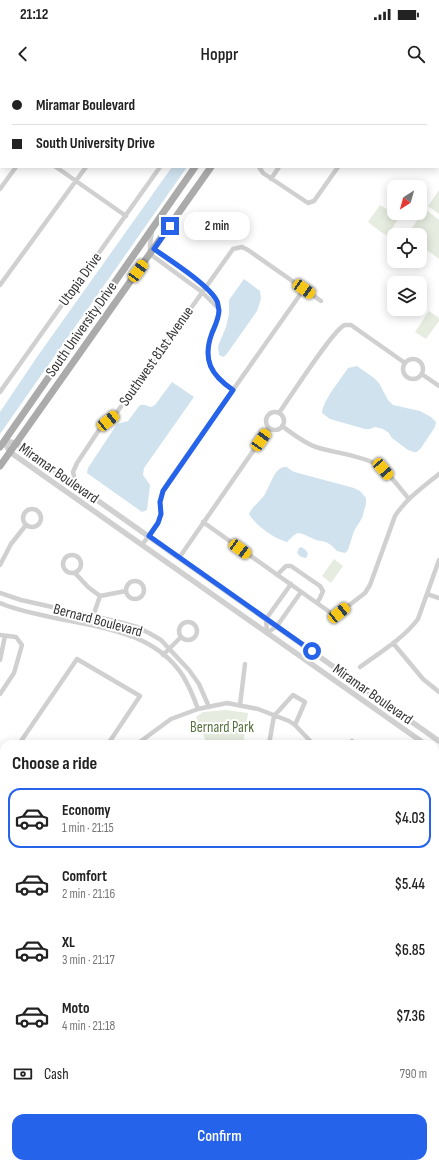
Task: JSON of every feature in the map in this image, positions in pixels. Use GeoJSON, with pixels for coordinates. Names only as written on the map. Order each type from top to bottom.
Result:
{"type":"FeatureCollection","features":[{"type":"Feature","properties":{"kind":"main road","name":"South University Drive"},"geometry":{"type":"LineString","coordinates":[[2,444],[153,230],[194,168]]}},
{"type":"Feature","properties":{"kind":"main road","name":"South University Drive"},"geometry":{"type":"LineString","coordinates":[[0,466],[210,168]]}},
{"type":"Feature","properties":{"kind":"main road"},"geometry":{"type":"LineString","coordinates":[[137,252],[139,261],[138,271]]}},
{"type":"Feature","properties":{"kind":"street"},"geometry":{"type":"LineString","coordinates":[[0,189],[15,168]]}},
{"type":"Feature","properties":{"kind":"street"},"geometry":{"type":"LineString","coordinates":[[57,168],[126,216]]}},
{"type":"Feature","properties":{"kind":"street"},"geometry":{"type":"LineString","coordinates":[[0,285],[85,168]]}},
{"type":"Feature","properties":{"kind":"street","name":"Utopia Drive"},"geometry":{"type":"LineString","coordinates":[[0,392],[159,168]]}},
{"type":"Feature","properties":{"kind":"street"},"geometry":{"type":"LineString","coordinates":[[260,168],[263,173],[271,179],[308,203],[314,201],[337,168]]}},
{"type":"Feature","properties":{"kind":"street"},"geometry":{"type":"LineString","coordinates":[[271,179],[279,168]]}},
{"type":"Feature","properties":{"kind":"street"},"geometry":{"type":"LineString","coordinates":[[153,230],[150,246],[152,252],[202,292],[218,308]]}},
{"type":"Feature","properties":{"kind":"street","name":"Southwest 81st Avenue"},"geometry":{"type":"LineString","coordinates":[[80,488],[75,480],[73,472],[77,463],[101,427],[116,413],[233,249],[242,247],[248,250],[304,289]]}},
{"type":"Feature","properties":{"kind":"street"},"geometry":{"type":"LineString","coordinates":[[152,252],[206,287],[218,302],[217,320],[209,345],[208,358],[211,367],[220,381],[233,390]]}},
{"type":"Feature","properties":{"kind":"street"},"geometry":{"type":"LineString","coordinates":[[142,545],[158,523],[161,514],[160,502],[163,491],[304,289],[321,301]]}},
{"type":"Feature","properties":{"kind":"street"},"geometry":{"type":"LineString","coordinates":[[279,413],[320,352],[340,328],[346,325],[352,325],[405,363]]}},
{"type":"Feature","properties":{"kind":"street"},"geometry":{"type":"LineString","coordinates":[[411,359],[421,362],[424,368],[423,375],[414,380],[408,378],[403,372],[405,363],[411,359]]}},
{"type":"Feature","properties":{"kind":"street"},"geometry":{"type":"LineString","coordinates":[[423,375],[439,386]]}},
{"type":"Feature","properties":{"kind":"street"},"geometry":{"type":"LineString","coordinates":[[270,413],[279,413],[283,418],[282,426],[278,430],[269,428],[266,423],[266,417],[270,413]]}},
{"type":"Feature","properties":{"kind":"street"},"geometry":{"type":"LineString","coordinates":[[282,426],[315,447],[369,461],[378,465],[409,499]]}},
{"type":"Feature","properties":{"kind":"street"},"geometry":{"type":"LineString","coordinates":[[179,558],[269,428]]}},
{"type":"Feature","properties":{"kind":"street","name":"Miramar Boulevard"},"geometry":{"type":"LineString","coordinates":[[2,444],[16,443],[438,740]]}},
{"type":"Feature","properties":{"kind":"street","name":"Miramar Boulevard"},"geometry":{"type":"LineString","coordinates":[[2,444],[10,452],[419,740]]}},
{"type":"Feature","properties":{"kind":"street"},"geometry":{"type":"LineString","coordinates":[[203,522],[317,603],[331,612],[339,613],[365,593],[370,585],[395,516],[401,507],[439,474]]}},
{"type":"Feature","properties":{"kind":"street"},"geometry":{"type":"LineString","coordinates":[[32,509],[38,511],[41,519],[38,525],[32,527],[26,525],[23,517],[26,512],[32,509]]}},
{"type":"Feature","properties":{"kind":"street"},"geometry":{"type":"LineString","coordinates":[[0,565],[11,544],[26,525]]}},
{"type":"Feature","properties":{"kind":"street"},"geometry":{"type":"LineString","coordinates":[[360,667],[393,643],[418,620],[439,560]]}},
{"type":"Feature","properties":{"kind":"street"},"geometry":{"type":"LineString","coordinates":[[277,576],[286,566],[291,566],[320,586],[323,591],[317,603]]}},
{"type":"Feature","properties":{"kind":"street"},"geometry":{"type":"LineString","coordinates":[[75,573],[88,587],[100,596],[126,591]]}},
{"type":"Feature","properties":{"kind":"street"},"geometry":{"type":"LineString","coordinates":[[135,580],[142,584],[144,589],[142,596],[135,599],[128,596],[126,591],[128,584],[135,580]]}},
{"type":"Feature","properties":{"kind":"street"},"geometry":{"type":"LineString","coordinates":[[267,633],[266,619],[291,584]]}},
{"type":"Feature","properties":{"kind":"street"},"geometry":{"type":"LineString","coordinates":[[267,633],[277,626],[301,592]]}},
{"type":"Feature","properties":{"kind":"street","name":"Bernard Boulevard"},"geometry":{"type":"LineString","coordinates":[[0,593],[20,600],[118,622],[137,628],[161,640],[189,670],[199,684],[209,707]]}},
{"type":"Feature","properties":{"kind":"street"},"geometry":{"type":"LineString","coordinates":[[427,594],[439,598]]}},
{"type":"Feature","properties":{"kind":"street"},"geometry":{"type":"LineString","coordinates":[[90,625],[100,596]]}},
{"type":"Feature","properties":{"kind":"street","name":"Bernard Boulevard"},"geometry":{"type":"LineString","coordinates":[[0,603],[23,611],[129,634],[148,643],[164,655],[182,675],[191,691],[198,709]]}},
{"type":"Feature","properties":{"kind":"street"},"geometry":{"type":"LineString","coordinates":[[0,660],[3,635],[16,637],[22,644],[14,673],[0,694]]}},
{"type":"Feature","properties":{"kind":"street"},"geometry":{"type":"LineString","coordinates":[[164,655],[181,637]]}},
{"type":"Feature","properties":{"kind":"street"},"geometry":{"type":"LineString","coordinates":[[393,643],[423,679],[439,692]]}},
{"type":"Feature","properties":{"kind":"street"},"geometry":{"type":"LineString","coordinates":[[22,740],[77,659],[140,696],[111,740]]}},
{"type":"Feature","properties":{"kind":"street"},"geometry":{"type":"LineString","coordinates":[[240,705],[245,664]]}},
{"type":"Feature","properties":{"kind":"street"},"geometry":{"type":"LineString","coordinates":[[270,740],[274,716],[293,695],[305,702],[295,725]]}},
{"type":"Feature","properties":{"kind":"street"},"geometry":{"type":"LineString","coordinates":[[142,740],[171,718],[198,709],[227,703],[258,709],[295,725],[309,740]]}},
{"type":"Feature","properties":{"kind":"green space"},"geometry":{"type":"Polygon","coordinates":[[[439,190],[439,214],[428,206],[439,190]]]}},
{"type":"Feature","properties":{"kind":"green space"},"geometry":{"type":"Polygon","coordinates":[[[380,205],[387,209],[387,215],[377,229],[368,222],[380,205]]]}},
{"type":"Feature","properties":{"kind":"green space"},"geometry":{"type":"Polygon","coordinates":[[[427,211],[439,220],[439,259],[427,250],[427,228],[412,228],[417,220],[427,220],[427,211]]]}},
{"type":"Feature","properties":{"kind":"green space"},"geometry":{"type":"Polygon","coordinates":[[[387,216],[387,220],[398,220],[392,228],[387,228],[387,236],[377,229],[387,216]]]}},
{"type":"Feature","properties":{"kind":"green space"},"geometry":{"type":"Polygon","coordinates":[[[429,311],[439,318],[439,321],[426,339],[415,332],[429,311]]]}},
{"type":"Feature","properties":{"kind":"green space"},"geometry":{"type":"Polygon","coordinates":[[[334,559],[343,566],[331,583],[322,576],[334,559]]]}},
{"type":"Feature","properties":{"kind":"green space","name":"Bernard Park"},"geometry":{"type":"Polygon","coordinates":[[[226,710],[248,713],[244,740],[205,740],[196,717],[203,712],[226,710]]]}},
{"type":"Feature","properties":{"kind":"water"},"geometry":{"type":"Polygon","coordinates":[[[171,168],[186,168],[0,434],[0,412],[37,357],[171,168]]]}},
{"type":"Feature","properties":{"kind":"water"},"geometry":{"type":"Polygon","coordinates":[[[244,279],[260,291],[261,299],[257,311],[226,355],[223,357],[219,355],[218,346],[226,327],[229,314],[229,300],[244,279]]]}},
{"type":"Feature","properties":{"kind":"water"},"geometry":{"type":"Polygon","coordinates":[[[357,366],[379,383],[388,400],[393,405],[420,411],[431,417],[436,422],[435,427],[417,452],[408,450],[383,429],[375,427],[365,429],[330,419],[322,413],[329,396],[348,368],[357,366]]]}},
{"type":"Feature","properties":{"kind":"water"},"geometry":{"type":"Polygon","coordinates":[[[172,382],[194,397],[144,468],[143,475],[150,485],[147,510],[142,512],[87,473],[88,468],[117,424],[128,421],[140,405],[151,407],[155,405],[172,382]]]}},
{"type":"Feature","properties":{"kind":"water"},"geometry":{"type":"Polygon","coordinates":[[[284,467],[298,473],[354,488],[360,491],[366,498],[362,518],[354,531],[348,550],[345,553],[337,551],[326,542],[316,540],[303,534],[298,533],[294,535],[287,542],[277,538],[256,523],[249,514],[253,507],[263,497],[274,475],[280,468],[284,467]]]}},
{"type":"Feature","properties":{"kind":"water"},"geometry":{"type":"Polygon","coordinates":[[[301,547],[306,550],[308,554],[306,558],[301,557],[297,553],[301,547]]]}},
{"type":"Feature","properties":{"kind":"route"},"geometry":{"type":"LineString","coordinates":[[170,226],[154,249],[206,287],[218,302],[219,312],[210,340],[208,358],[211,367],[220,381],[233,390],[163,491],[160,502],[161,514],[158,523],[149,536],[312,651]]}}]}
